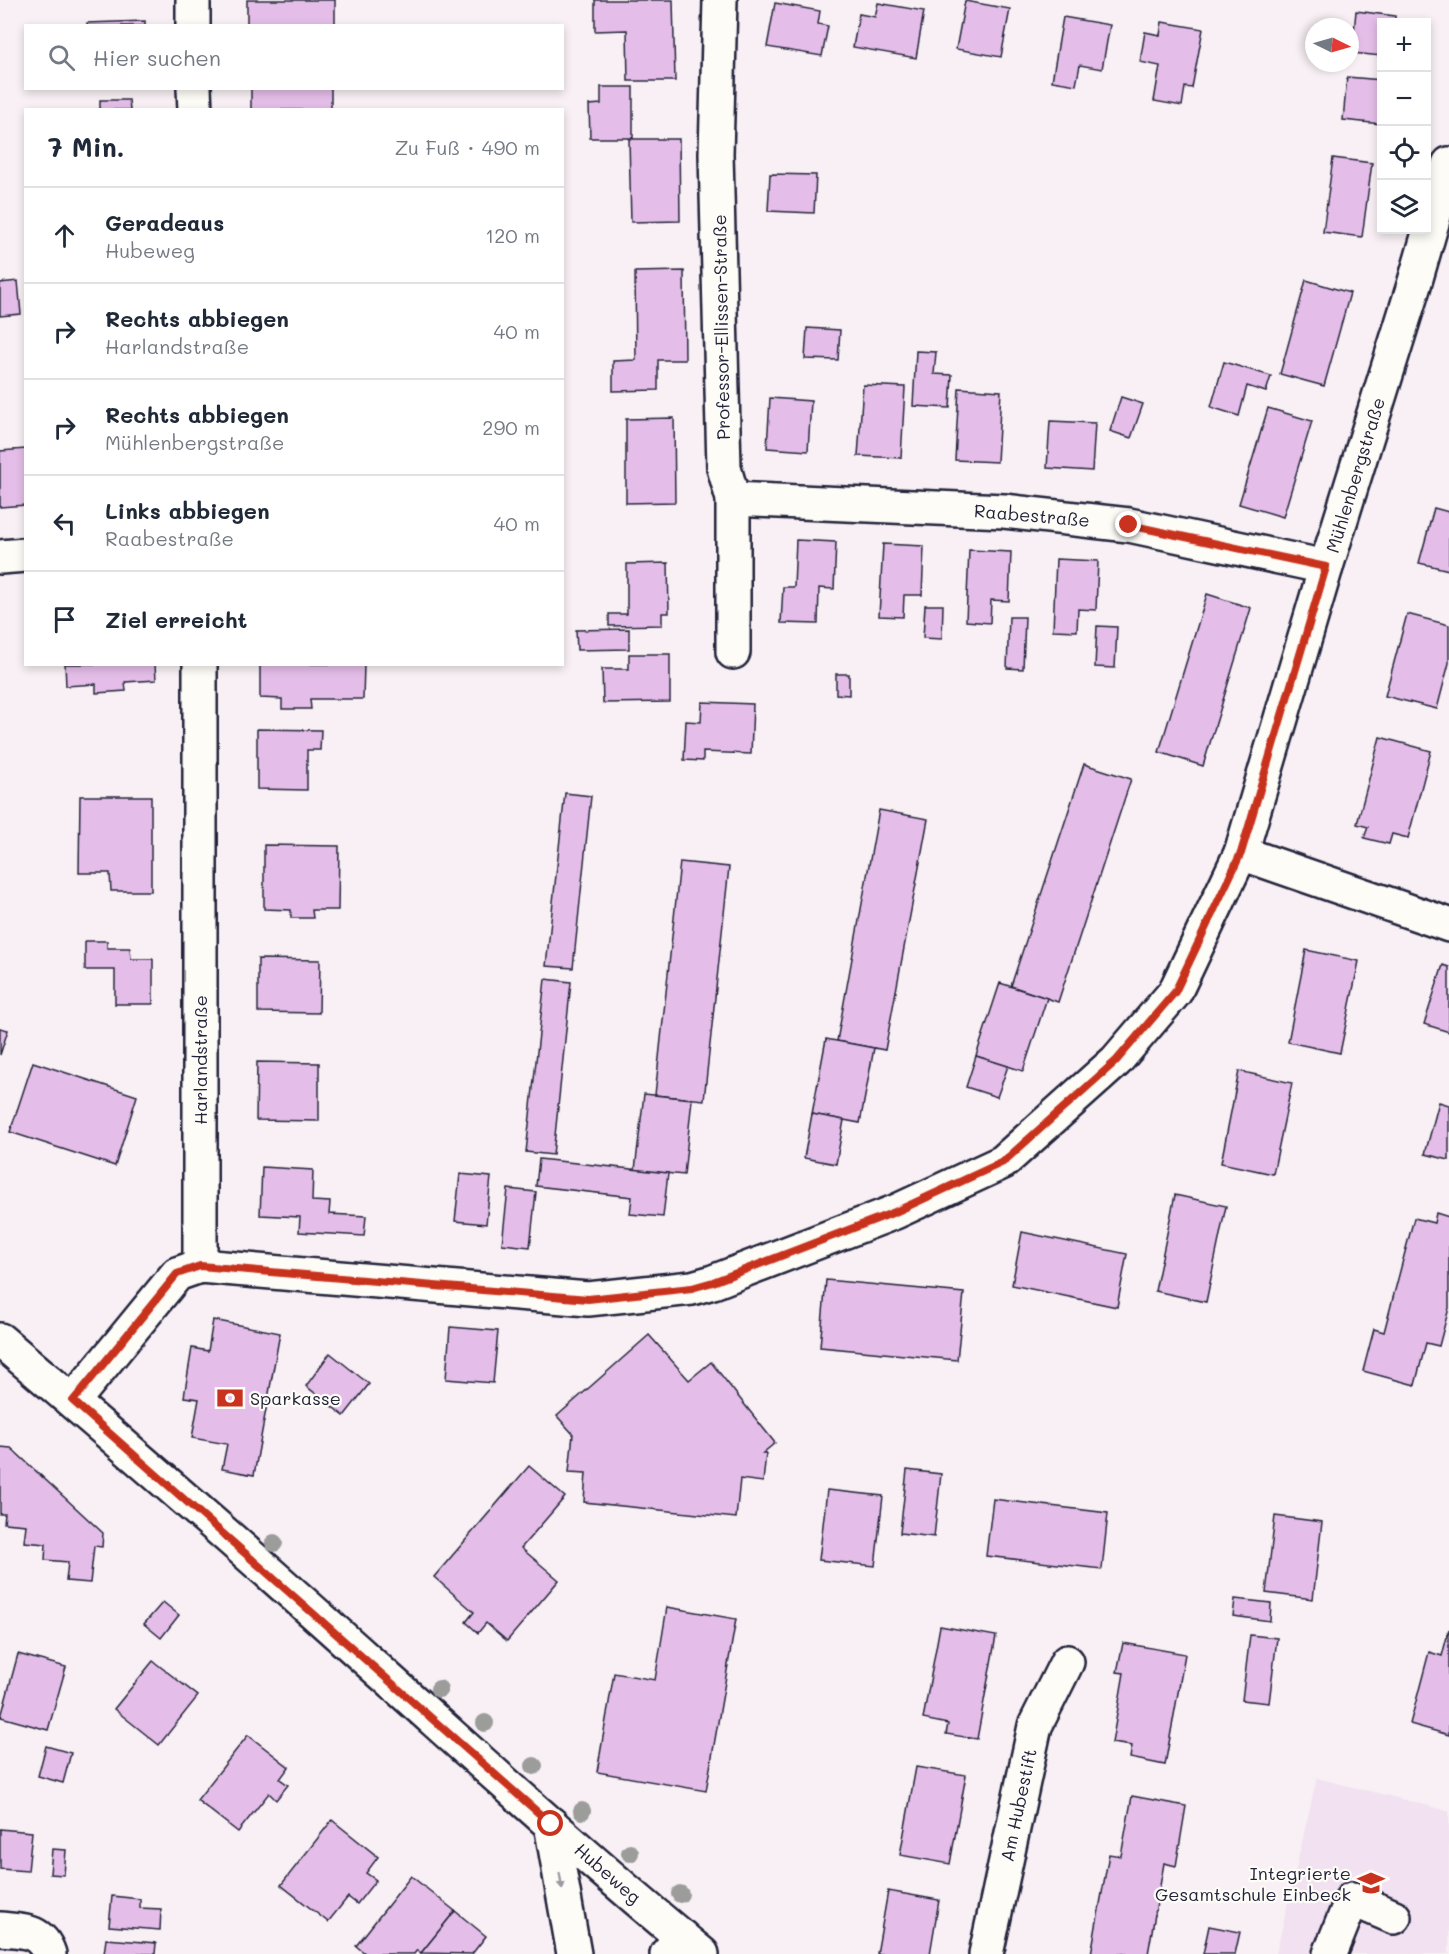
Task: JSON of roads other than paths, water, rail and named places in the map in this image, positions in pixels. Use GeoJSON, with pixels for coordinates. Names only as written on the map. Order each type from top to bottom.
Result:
{"type":"FeatureCollection","features":[{"type":"Feature","properties":{"kind":"street"},"geometry":{"type":"LineString","coordinates":[[193,0],[194,24]]}},
{"type":"Feature","properties":{"kind":"street","name":"Professor-Ellissen-Straße"},"geometry":{"type":"LineString","coordinates":[[720,0],[716,154],[724,468],[733,499],[733,652]]}},
{"type":"Feature","properties":{"kind":"street"},"geometry":{"type":"LineString","coordinates":[[194,90],[195,108]]}},
{"type":"Feature","properties":{"kind":"street","name":"Mühlenbergstraße"},"geometry":{"type":"LineString","coordinates":[[200,1266],[588,1299],[692,1288],[895,1212],[1003,1162],[1116,1061],[1175,992],[1241,853],[1449,164]]}},
{"type":"Feature","properties":{"kind":"street","name":"Raabestraße"},"geometry":{"type":"LineString","coordinates":[[733,499],[1004,510],[1129,525],[1326,567]]}},
{"type":"Feature","properties":{"kind":"street"},"geometry":{"type":"LineString","coordinates":[[0,557],[24,555]]}},
{"type":"Feature","properties":{"kind":"street","name":"Harlandstraße"},"geometry":{"type":"LineString","coordinates":[[200,1266],[201,666]]}},
{"type":"Feature","properties":{"kind":"street"},"geometry":{"type":"LineString","coordinates":[[1241,853],[1449,925]]}},
{"type":"Feature","properties":{"kind":"street"},"geometry":{"type":"LineString","coordinates":[[73,1401],[177,1274],[200,1266]]}},
{"type":"Feature","properties":{"kind":"street","name":"Hubeweg"},"geometry":{"type":"LineString","coordinates":[[0,1340],[309,1608],[551,1824],[684,1948]]}},
{"type":"Feature","properties":{"kind":"street","name":"Am Hubestift"},"geometry":{"type":"LineString","coordinates":[[986,1954],[1035,1726],[1066,1662]]}},
{"type":"Feature","properties":{"kind":"street"},"geometry":{"type":"LineString","coordinates":[[551,1824],[574,1954]]}},
{"type":"Feature","properties":{"kind":"street"},"geometry":{"type":"LineString","coordinates":[[1330,1954],[1352,1899],[1394,1917]]}},
{"type":"Feature","properties":{"kind":"street"},"geometry":{"type":"LineString","coordinates":[[0,1929],[30,1932],[45,1943],[49,1954]]}},
{"type":"Feature","properties":{"kind":"place","name":"Sparkasse"},"geometry":{"type":"Point","coordinates":[230,1398]}},
{"type":"Feature","properties":{"kind":"place","name":"Integrierte Gesamtschule Einbeck"},"geometry":{"type":"Point","coordinates":[1371,1883]}}]}
